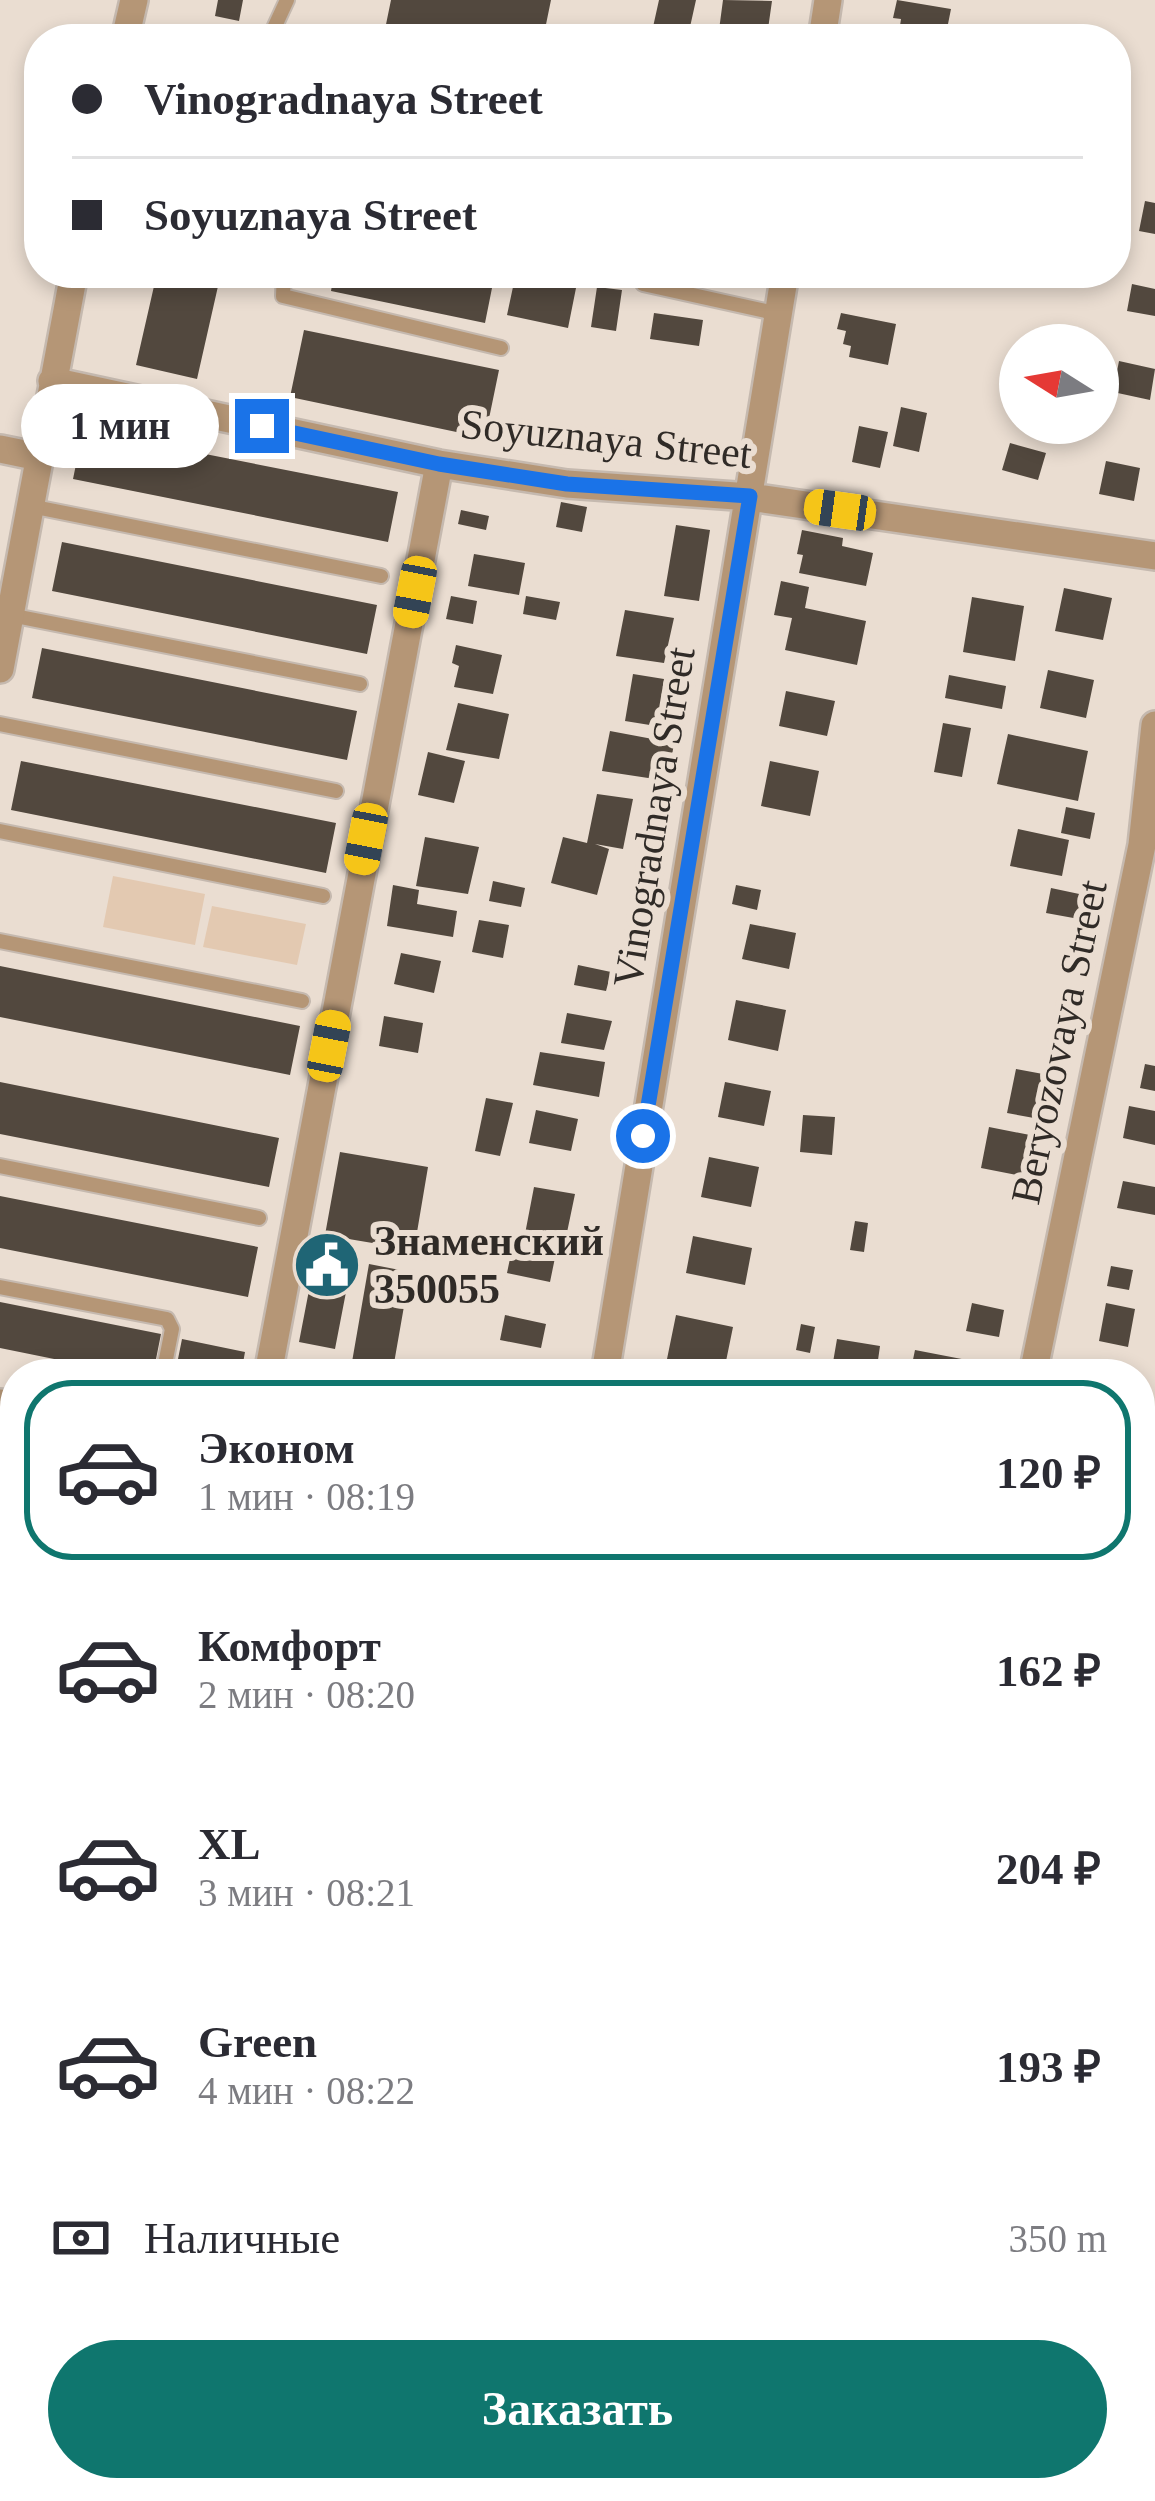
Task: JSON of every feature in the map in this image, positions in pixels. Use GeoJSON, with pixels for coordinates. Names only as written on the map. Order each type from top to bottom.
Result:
{"type":"FeatureCollection","features":[{"type":"Feature","properties":{"kind":"street"},"geometry":{"type":"LineString","coordinates":[[0,669],[71,288]]}},
{"type":"Feature","properties":{"kind":"street","name":"Vinogradnaya Street"},"geometry":{"type":"LineString","coordinates":[[607,1359],[782,288]]}},
{"type":"Feature","properties":{"kind":"street","name":"Soyuznaya Street"},"geometry":{"type":"LineString","coordinates":[[52,381],[439,464],[567,484],[750,496],[1155,556]]}},
{"type":"Feature","properties":{"kind":"street"},"geometry":{"type":"LineString","coordinates":[[0,449],[39,458]]}},
{"type":"Feature","properties":{"kind":"street"},"geometry":{"type":"LineString","coordinates":[[271,1359],[439,464]]}},
{"type":"Feature","properties":{"kind":"street","name":"Beryozovaya Street"},"geometry":{"type":"LineString","coordinates":[[1036,1359],[1142,845],[1155,725]]}},
{"type":"Feature","properties":{"kind":"lane"},"geometry":{"type":"LineString","coordinates":[[283,288],[283,296],[500,348]]}},
{"type":"Feature","properties":{"kind":"lane"},"geometry":{"type":"LineString","coordinates":[[661,288],[778,314]]}},
{"type":"Feature","properties":{"kind":"lane"},"geometry":{"type":"LineString","coordinates":[[30,506],[381,576]]}},
{"type":"Feature","properties":{"kind":"lane"},"geometry":{"type":"LineString","coordinates":[[10,615],[360,685]]}},
{"type":"Feature","properties":{"kind":"lane"},"geometry":{"type":"LineString","coordinates":[[0,724],[336,791]]}},
{"type":"Feature","properties":{"kind":"lane"},"geometry":{"type":"LineString","coordinates":[[0,831],[323,896]]}},
{"type":"Feature","properties":{"kind":"lane"},"geometry":{"type":"LineString","coordinates":[[0,941],[302,1001]]}},
{"type":"Feature","properties":{"kind":"lane"},"geometry":{"type":"LineString","coordinates":[[0,1166],[259,1218]]}},
{"type":"Feature","properties":{"kind":"lane"},"geometry":{"type":"LineString","coordinates":[[0,1287],[167,1318],[172,1329],[166,1359]]}},
{"type":"Feature","properties":{"kind":"shaded area"},"geometry":{"type":"Polygon","coordinates":[[[113,876],[205,894],[195,945],[103,927],[113,876]]]}},
{"type":"Feature","properties":{"kind":"shaded area"},"geometry":{"type":"Polygon","coordinates":[[[212,906],[306,924],[297,965],[203,947],[212,906]]]}},
{"type":"Feature","properties":{"kind":"building"},"geometry":{"type":"Polygon","coordinates":[[[218,0],[243,0],[239,21],[215,16],[218,0]]]}},
{"type":"Feature","properties":{"kind":"building"},"geometry":{"type":"Polygon","coordinates":[[[391,0],[551,0],[546,24],[386,24],[391,0]]]}},
{"type":"Feature","properties":{"kind":"building"},"geometry":{"type":"Polygon","coordinates":[[[659,0],[696,0],[691,24],[654,24],[659,0]]]}},
{"type":"Feature","properties":{"kind":"building"},"geometry":{"type":"Polygon","coordinates":[[[723,0],[772,1],[769,24],[720,24],[723,0]]]}},
{"type":"Feature","properties":{"kind":"building"},"geometry":{"type":"Polygon","coordinates":[[[897,0],[951,9],[948,24],[900,24],[901,19],[893,18],[897,0]]]}},
{"type":"Feature","properties":{"kind":"building"},"geometry":{"type":"Polygon","coordinates":[[[1145,201],[1155,203],[1155,234],[1139,231],[1145,201]]]}},
{"type":"Feature","properties":{"kind":"building"},"geometry":{"type":"Polygon","coordinates":[[[1132,284],[1155,289],[1155,316],[1127,311],[1132,284]]]}},
{"type":"Feature","properties":{"kind":"building"},"geometry":{"type":"Polygon","coordinates":[[[154,288],[218,288],[197,379],[136,365],[154,288]]]}},
{"type":"Feature","properties":{"kind":"building"},"geometry":{"type":"Polygon","coordinates":[[[332,288],[492,288],[485,323],[332,288]]]}},
{"type":"Feature","properties":{"kind":"building"},"geometry":{"type":"Polygon","coordinates":[[[513,288],[576,288],[568,328],[507,315],[513,288]]]}},
{"type":"Feature","properties":{"kind":"building"},"geometry":{"type":"Polygon","coordinates":[[[597,288],[622,290],[616,331],[591,327],[597,288]]]}},
{"type":"Feature","properties":{"kind":"building"},"geometry":{"type":"Polygon","coordinates":[[[654,313],[703,320],[699,346],[650,339],[654,313]]]}},
{"type":"Feature","properties":{"kind":"building"},"geometry":{"type":"Polygon","coordinates":[[[841,313],[896,324],[888,365],[849,357],[851,346],[843,344],[846,331],[837,329],[841,313]]]}},
{"type":"Feature","properties":{"kind":"building"},"geometry":{"type":"Polygon","coordinates":[[[304,330],[499,370],[485,438],[290,397],[304,330]]]}},
{"type":"Feature","properties":{"kind":"building"},"geometry":{"type":"Polygon","coordinates":[[[1119,361],[1155,369],[1150,400],[1119,393],[1119,361]]]}},
{"type":"Feature","properties":{"kind":"building"},"geometry":{"type":"Polygon","coordinates":[[[901,407],[927,413],[919,452],[893,446],[901,407]]]}},
{"type":"Feature","properties":{"kind":"building"},"geometry":{"type":"Polygon","coordinates":[[[859,426],[888,432],[880,468],[852,462],[859,426]]]}},
{"type":"Feature","properties":{"kind":"building"},"geometry":{"type":"Polygon","coordinates":[[[83,430],[398,492],[388,542],[73,479],[83,430]]]}},
{"type":"Feature","properties":{"kind":"building"},"geometry":{"type":"Polygon","coordinates":[[[1010,444],[1046,453],[1038,480],[1002,470],[1010,444]]]}},
{"type":"Feature","properties":{"kind":"building"},"geometry":{"type":"Polygon","coordinates":[[[1106,461],[1140,468],[1134,501],[1099,494],[1106,461]]]}},
{"type":"Feature","properties":{"kind":"building"},"geometry":{"type":"Polygon","coordinates":[[[561,502],[587,507],[582,532],[556,527],[561,502]]]}},
{"type":"Feature","properties":{"kind":"building"},"geometry":{"type":"Polygon","coordinates":[[[461,510],[489,516],[486,530],[458,524],[461,510]]]}},
{"type":"Feature","properties":{"kind":"building"},"geometry":{"type":"Polygon","coordinates":[[[676,525],[710,530],[699,601],[664,596],[676,525]]]}},
{"type":"Feature","properties":{"kind":"building"},"geometry":{"type":"Polygon","coordinates":[[[802,530],[843,538],[842,546],[873,553],[866,586],[799,573],[802,530]]]}},
{"type":"Feature","properties":{"kind":"building"},"geometry":{"type":"Polygon","coordinates":[[[62,542],[377,605],[367,654],[52,591],[62,542]]]}},
{"type":"Feature","properties":{"kind":"building"},"geometry":{"type":"Polygon","coordinates":[[[474,554],[525,563],[519,595],[468,586],[474,554]]]}},
{"type":"Feature","properties":{"kind":"building"},"geometry":{"type":"Polygon","coordinates":[[[781,581],[809,587],[805,608],[866,621],[857,665],[785,650],[792,618],[774,615],[781,581]]]}},
{"type":"Feature","properties":{"kind":"building"},"geometry":{"type":"Polygon","coordinates":[[[1064,588],[1112,598],[1103,640],[1055,631],[1064,588]]]}},
{"type":"Feature","properties":{"kind":"building"},"geometry":{"type":"Polygon","coordinates":[[[451,596],[477,601],[473,624],[446,619],[451,596]]]}},
{"type":"Feature","properties":{"kind":"building"},"geometry":{"type":"Polygon","coordinates":[[[526,596],[560,602],[556,620],[523,614],[526,596]]]}},
{"type":"Feature","properties":{"kind":"building"},"geometry":{"type":"Polygon","coordinates":[[[972,597],[1024,606],[1015,661],[963,652],[972,597]]]}},
{"type":"Feature","properties":{"kind":"building"},"geometry":{"type":"Polygon","coordinates":[[[625,610],[674,618],[664,663],[616,656],[625,610]]]}},
{"type":"Feature","properties":{"kind":"building"},"geometry":{"type":"Polygon","coordinates":[[[456,645],[502,655],[493,694],[454,687],[459,666],[452,663],[456,645]]]}},
{"type":"Feature","properties":{"kind":"building"},"geometry":{"type":"Polygon","coordinates":[[[42,648],[357,711],[347,760],[32,698],[42,648]]]}},
{"type":"Feature","properties":{"kind":"building"},"geometry":{"type":"Polygon","coordinates":[[[1048,670],[1094,680],[1086,718],[1040,708],[1048,670]]]}},
{"type":"Feature","properties":{"kind":"building"},"geometry":{"type":"Polygon","coordinates":[[[633,674],[664,679],[656,726],[625,721],[633,674]]]}},
{"type":"Feature","properties":{"kind":"building"},"geometry":{"type":"Polygon","coordinates":[[[949,675],[1006,686],[1002,709],[945,698],[949,675]]]}},
{"type":"Feature","properties":{"kind":"building"},"geometry":{"type":"Polygon","coordinates":[[[786,691],[835,701],[827,736],[779,726],[786,691]]]}},
{"type":"Feature","properties":{"kind":"building"},"geometry":{"type":"Polygon","coordinates":[[[458,703],[509,714],[499,759],[446,750],[458,703]]]}},
{"type":"Feature","properties":{"kind":"building"},"geometry":{"type":"Polygon","coordinates":[[[943,723],[971,728],[962,777],[934,772],[943,723]]]}},
{"type":"Feature","properties":{"kind":"building"},"geometry":{"type":"Polygon","coordinates":[[[610,731],[674,743],[668,781],[602,771],[610,731]]]}},
{"type":"Feature","properties":{"kind":"building"},"geometry":{"type":"Polygon","coordinates":[[[1008,734],[1088,751],[1078,801],[997,784],[1008,734]]]}},
{"type":"Feature","properties":{"kind":"building"},"geometry":{"type":"Polygon","coordinates":[[[428,752],[465,761],[454,803],[418,795],[428,752]]]}},
{"type":"Feature","properties":{"kind":"building"},"geometry":{"type":"Polygon","coordinates":[[[21,761],[336,823],[326,873],[11,810],[21,761]]]}},
{"type":"Feature","properties":{"kind":"building"},"geometry":{"type":"Polygon","coordinates":[[[770,761],[819,771],[810,816],[761,806],[770,761]]]}},
{"type":"Feature","properties":{"kind":"building"},"geometry":{"type":"Polygon","coordinates":[[[597,794],[633,799],[623,849],[595,844],[609,849],[597,895],[551,883],[563,837],[587,843],[597,794]]]}},
{"type":"Feature","properties":{"kind":"building"},"geometry":{"type":"Polygon","coordinates":[[[1066,807],[1095,813],[1090,839],[1061,833],[1066,807]]]}},
{"type":"Feature","properties":{"kind":"building"},"geometry":{"type":"Polygon","coordinates":[[[1018,829],[1069,840],[1062,876],[1010,866],[1018,829]]]}},
{"type":"Feature","properties":{"kind":"building"},"geometry":{"type":"Polygon","coordinates":[[[425,837],[479,847],[468,894],[416,886],[425,837]]]}},
{"type":"Feature","properties":{"kind":"building"},"geometry":{"type":"Polygon","coordinates":[[[493,881],[525,888],[521,907],[489,901],[493,881]]]}},
{"type":"Feature","properties":{"kind":"building"},"geometry":{"type":"Polygon","coordinates":[[[393,885],[419,890],[417,904],[457,911],[453,937],[387,926],[393,885]]]}},
{"type":"Feature","properties":{"kind":"building"},"geometry":{"type":"Polygon","coordinates":[[[736,885],[761,890],[757,910],[732,904],[736,885]]]}},
{"type":"Feature","properties":{"kind":"building"},"geometry":{"type":"Polygon","coordinates":[[[1051,888],[1084,895],[1079,919],[1046,913],[1051,888]]]}},
{"type":"Feature","properties":{"kind":"building"},"geometry":{"type":"Polygon","coordinates":[[[479,920],[509,925],[503,958],[472,952],[479,920]]]}},
{"type":"Feature","properties":{"kind":"building"},"geometry":{"type":"Polygon","coordinates":[[[750,924],[796,933],[789,969],[742,959],[750,924]]]}},
{"type":"Feature","properties":{"kind":"building"},"geometry":{"type":"Polygon","coordinates":[[[401,953],[441,961],[434,993],[394,984],[401,953]]]}},
{"type":"Feature","properties":{"kind":"building"},"geometry":{"type":"Polygon","coordinates":[[[578,965],[611,972],[606,991],[574,985],[578,965]]]}},
{"type":"Feature","properties":{"kind":"building"},"geometry":{"type":"Polygon","coordinates":[[[0,966],[300,1026],[290,1075],[0,1017],[0,966]]]}},
{"type":"Feature","properties":{"kind":"building"},"geometry":{"type":"Polygon","coordinates":[[[736,1000],[786,1010],[778,1051],[728,1040],[736,1000]]]}},
{"type":"Feature","properties":{"kind":"building"},"geometry":{"type":"Polygon","coordinates":[[[567,1013],[612,1021],[604,1050],[561,1043],[567,1013]]]}},
{"type":"Feature","properties":{"kind":"building"},"geometry":{"type":"Polygon","coordinates":[[[384,1016],[423,1023],[418,1053],[379,1046],[384,1016]]]}},
{"type":"Feature","properties":{"kind":"building"},"geometry":{"type":"Polygon","coordinates":[[[540,1052],[605,1062],[599,1097],[533,1085],[540,1052]]]}},
{"type":"Feature","properties":{"kind":"building"},"geometry":{"type":"Polygon","coordinates":[[[1145,1064],[1155,1066],[1155,1091],[1140,1088],[1145,1064]]]}},
{"type":"Feature","properties":{"kind":"building"},"geometry":{"type":"Polygon","coordinates":[[[1016,1069],[1043,1074],[1034,1118],[1007,1113],[1016,1069]]]}},
{"type":"Feature","properties":{"kind":"building"},"geometry":{"type":"Polygon","coordinates":[[[0,1082],[279,1138],[269,1187],[0,1134],[0,1082]]]}},
{"type":"Feature","properties":{"kind":"building"},"geometry":{"type":"Polygon","coordinates":[[[725,1082],[771,1091],[764,1126],[718,1117],[725,1082]]]}},
{"type":"Feature","properties":{"kind":"building"},"geometry":{"type":"Polygon","coordinates":[[[486,1098],[513,1103],[500,1156],[475,1151],[486,1098]]]}},
{"type":"Feature","properties":{"kind":"building"},"geometry":{"type":"Polygon","coordinates":[[[1129,1106],[1155,1111],[1155,1145],[1123,1138],[1129,1106]]]}},
{"type":"Feature","properties":{"kind":"building"},"geometry":{"type":"Polygon","coordinates":[[[536,1110],[578,1119],[571,1151],[529,1143],[536,1110]]]}},
{"type":"Feature","properties":{"kind":"building"},"geometry":{"type":"Polygon","coordinates":[[[803,1115],[835,1117],[832,1155],[800,1152],[803,1115]]]}},
{"type":"Feature","properties":{"kind":"building"},"geometry":{"type":"Polygon","coordinates":[[[989,1127],[1030,1135],[1022,1176],[981,1168],[989,1127]]]}},
{"type":"Feature","properties":{"kind":"building"},"geometry":{"type":"Polygon","coordinates":[[[340,1152],[428,1167],[414,1250],[325,1235],[340,1152]]]}},
{"type":"Feature","properties":{"kind":"building"},"geometry":{"type":"Polygon","coordinates":[[[709,1157],[759,1167],[751,1207],[701,1197],[709,1157]]]}},
{"type":"Feature","properties":{"kind":"building"},"geometry":{"type":"Polygon","coordinates":[[[1123,1181],[1155,1187],[1155,1215],[1117,1208],[1123,1181]]]}},
{"type":"Feature","properties":{"kind":"building"},"geometry":{"type":"Polygon","coordinates":[[[534,1187],[575,1194],[565,1242],[525,1234],[534,1187]]]}},
{"type":"Feature","properties":{"kind":"building"},"geometry":{"type":"Polygon","coordinates":[[[0,1196],[258,1247],[248,1297],[0,1248],[0,1196]]]}},
{"type":"Feature","properties":{"kind":"building"},"geometry":{"type":"Polygon","coordinates":[[[855,1221],[868,1223],[864,1252],[850,1250],[855,1221]]]}},
{"type":"Feature","properties":{"kind":"building"},"geometry":{"type":"Polygon","coordinates":[[[693,1236],[752,1248],[745,1285],[686,1273],[693,1236]]]}},
{"type":"Feature","properties":{"kind":"building"},"geometry":{"type":"Polygon","coordinates":[[[514,1239],[557,1248],[550,1282],[507,1273],[514,1239]]]}},
{"type":"Feature","properties":{"kind":"building"},"geometry":{"type":"Polygon","coordinates":[[[316,1254],[352,1261],[335,1349],[299,1342],[316,1254]]]}},
{"type":"Feature","properties":{"kind":"building"},"geometry":{"type":"Polygon","coordinates":[[[369,1264],[410,1272],[395,1359],[353,1359],[369,1264]]]}},
{"type":"Feature","properties":{"kind":"building"},"geometry":{"type":"Polygon","coordinates":[[[1111,1266],[1133,1270],[1129,1290],[1107,1286],[1111,1266]]]}},
{"type":"Feature","properties":{"kind":"building"},"geometry":{"type":"Polygon","coordinates":[[[0,1302],[161,1334],[156,1359],[54,1359],[0,1348],[0,1302]]]}},
{"type":"Feature","properties":{"kind":"building"},"geometry":{"type":"Polygon","coordinates":[[[972,1303],[1004,1310],[999,1337],[966,1331],[972,1303]]]}},
{"type":"Feature","properties":{"kind":"building"},"geometry":{"type":"Polygon","coordinates":[[[1106,1303],[1135,1309],[1128,1347],[1099,1341],[1106,1303]]]}},
{"type":"Feature","properties":{"kind":"building"},"geometry":{"type":"Polygon","coordinates":[[[505,1315],[546,1324],[541,1348],[500,1340],[505,1315]]]}},
{"type":"Feature","properties":{"kind":"building"},"geometry":{"type":"Polygon","coordinates":[[[676,1315],[733,1327],[726,1359],[667,1359],[676,1315]]]}},
{"type":"Feature","properties":{"kind":"building"},"geometry":{"type":"Polygon","coordinates":[[[801,1324],[815,1327],[810,1353],[796,1350],[801,1324]]]}},
{"type":"Feature","properties":{"kind":"building"},"geometry":{"type":"Polygon","coordinates":[[[182,1339],[245,1352],[244,1359],[178,1359],[182,1339]]]}},
{"type":"Feature","properties":{"kind":"building"},"geometry":{"type":"Polygon","coordinates":[[[837,1339],[880,1346],[878,1359],[834,1359],[837,1339]]]}},
{"type":"Feature","properties":{"kind":"building"},"geometry":{"type":"Polygon","coordinates":[[[915,1350],[962,1359],[913,1359],[915,1350]]]}},
{"type":"Feature","properties":{"kind":"place","name":"Знаменский 350055"},"geometry":{"type":"Point","coordinates":[327,1265]}},
{"type":"Feature","properties":{"kind":"route"},"geometry":{"type":"LineString","coordinates":[[262,426],[439,464],[567,484],[750,496],[643,1136]]}}]}
